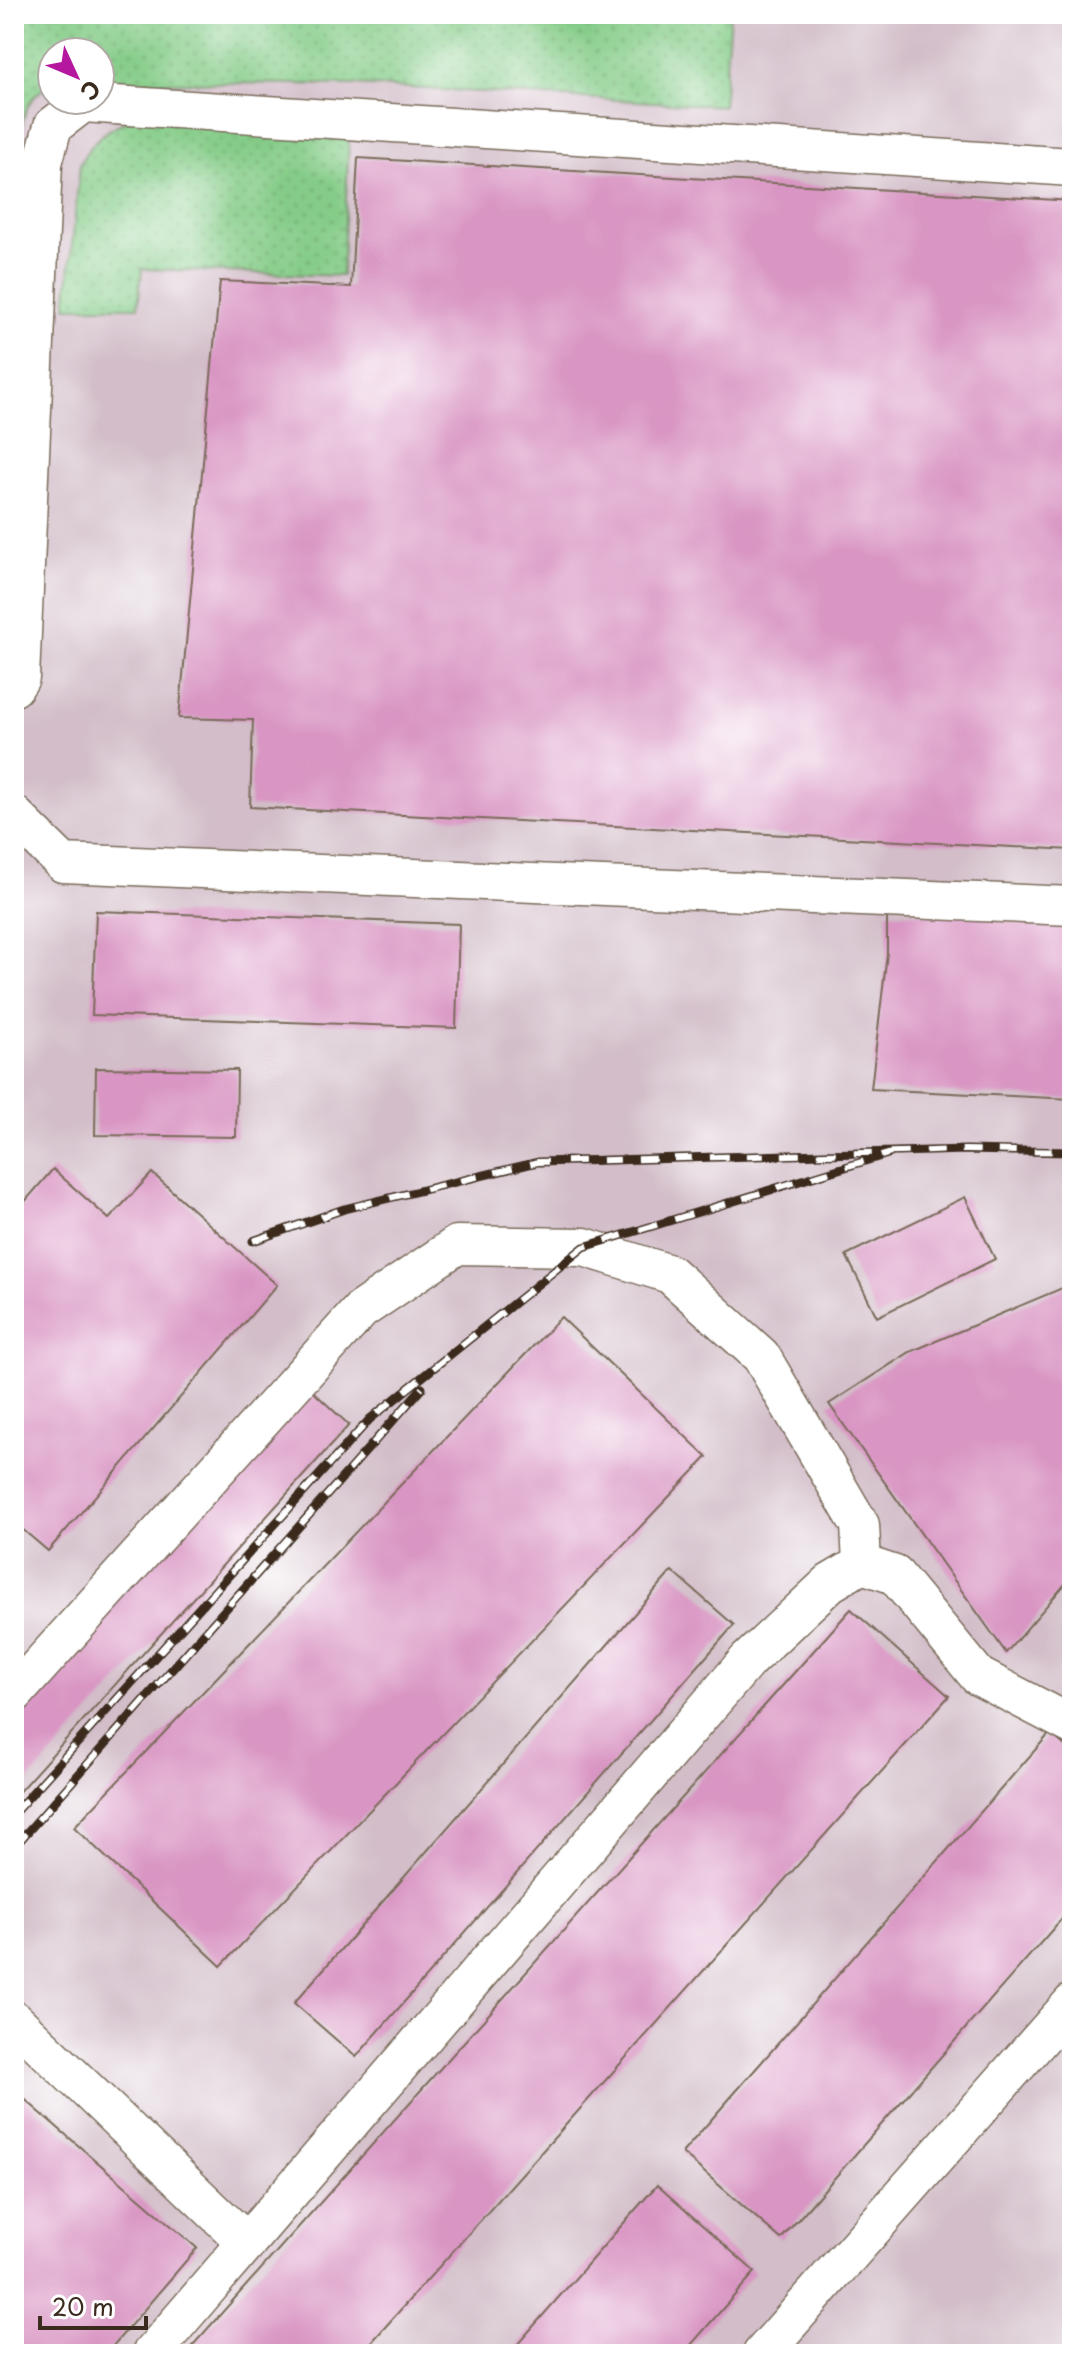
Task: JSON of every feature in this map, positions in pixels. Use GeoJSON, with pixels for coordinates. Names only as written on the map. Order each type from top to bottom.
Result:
{"type":"FeatureCollection","features":[{"type":"Feature","properties":{"kind":"lane"},"geometry":{"type":"LineString","coordinates":[[14,687],[20,678],[43,163],[53,126],[83,103],[1072,167]]}},
{"type":"Feature","properties":{"kind":"lane"},"geometry":{"type":"LineString","coordinates":[[14,815],[63,863],[1072,906]]}},
{"type":"Feature","properties":{"kind":"lane"},"geometry":{"type":"LineString","coordinates":[[14,1694],[361,1310],[457,1245],[584,1247],[670,1274],[761,1356],[860,1525],[862,1564]]}},
{"type":"Feature","properties":{"kind":"lane"},"geometry":{"type":"LineString","coordinates":[[151,2354],[748,1660],[830,1583],[862,1564],[895,1575],[978,1676],[1072,1725]]}},
{"type":"Feature","properties":{"kind":"lane"},"geometry":{"type":"LineString","coordinates":[[762,2354],[1072,2003]]}},
{"type":"Feature","properties":{"kind":"lane"},"geometry":{"type":"LineString","coordinates":[[14,2020],[247,2243]]}},
{"type":"Feature","properties":{"kind":"shaded area"},"geometry":{"type":"Polygon","coordinates":[[[14,14],[1072,14],[1072,2354],[14,2354],[14,14]]]}},
{"type":"Feature","properties":{"kind":"green space"},"geometry":{"type":"Polygon","coordinates":[[[14,14],[730,14],[723,106],[355,85],[116,81],[116,36],[36,36],[36,95],[24,115],[22,189],[14,188],[14,14]]]}},
{"type":"Feature","properties":{"kind":"green space"},"geometry":{"type":"Polygon","coordinates":[[[133,118],[350,122],[342,276],[142,269],[138,307],[66,307],[80,164],[102,135],[133,118]]]}},
{"type":"Feature","properties":{"kind":"building"},"geometry":{"type":"Polygon","coordinates":[[[358,158],[1072,201],[1072,850],[250,807],[253,720],[179,718],[220,281],[351,287],[358,158]]]}},
{"type":"Feature","properties":{"kind":"building"},"geometry":{"type":"Polygon","coordinates":[[[96,911],[459,924],[456,1028],[92,1015],[96,911]]]}},
{"type":"Feature","properties":{"kind":"building"},"geometry":{"type":"Polygon","coordinates":[[[887,912],[1072,920],[1072,1099],[871,1089],[887,953],[887,912]]]}},
{"type":"Feature","properties":{"kind":"building"},"geometry":{"type":"Polygon","coordinates":[[[96,1068],[237,1070],[236,1137],[95,1135],[96,1068]]]}},
{"type":"Feature","properties":{"kind":"building"},"geometry":{"type":"Polygon","coordinates":[[[53,1169],[109,1219],[152,1173],[277,1285],[48,1551],[14,1522],[14,1214],[53,1169]]]}},
{"type":"Feature","properties":{"kind":"building"},"geometry":{"type":"Polygon","coordinates":[[[965,1197],[995,1259],[877,1317],[846,1255],[965,1197]]]}},
{"type":"Feature","properties":{"kind":"building"},"geometry":{"type":"Polygon","coordinates":[[[1072,1284],[1072,1576],[1006,1653],[829,1404],[910,1352],[1072,1284]]]}},
{"type":"Feature","properties":{"kind":"building"},"geometry":{"type":"Polygon","coordinates":[[[561,1317],[707,1457],[221,1966],[74,1827],[561,1317]]]}},
{"type":"Feature","properties":{"kind":"building"},"geometry":{"type":"Polygon","coordinates":[[[306,1385],[349,1425],[14,1797],[14,1710],[306,1385]]]}},
{"type":"Feature","properties":{"kind":"building"},"geometry":{"type":"Polygon","coordinates":[[[672,1571],[734,1625],[356,2057],[294,2003],[672,1571]]]}},
{"type":"Feature","properties":{"kind":"building"},"geometry":{"type":"Polygon","coordinates":[[[851,1609],[949,1696],[361,2354],[185,2354],[851,1609]]]}},
{"type":"Feature","properties":{"kind":"building"},"geometry":{"type":"Polygon","coordinates":[[[1050,1733],[1072,1752],[1072,1907],[781,2239],[682,2153],[1050,1733]]]}},
{"type":"Feature","properties":{"kind":"building"},"geometry":{"type":"Polygon","coordinates":[[[14,2090],[197,2248],[106,2354],[14,2354],[14,2090]]]}},
{"type":"Feature","properties":{"kind":"building"},"geometry":{"type":"Polygon","coordinates":[[[657,2185],[755,2272],[683,2354],[509,2354],[657,2185]]]}},
{"type":"Feature","properties":{"kind":"railway"},"geometry":{"type":"LineString","coordinates":[[253,1241],[344,1209],[538,1162],[966,1150],[1072,1152]]}},
{"type":"Feature","properties":{"kind":"railway"},"geometry":{"type":"LineString","coordinates":[[14,1813],[370,1419],[584,1247],[891,1153]]}},
{"type":"Feature","properties":{"kind":"railway"},"geometry":{"type":"LineString","coordinates":[[14,1847],[422,1388]]}}]}
